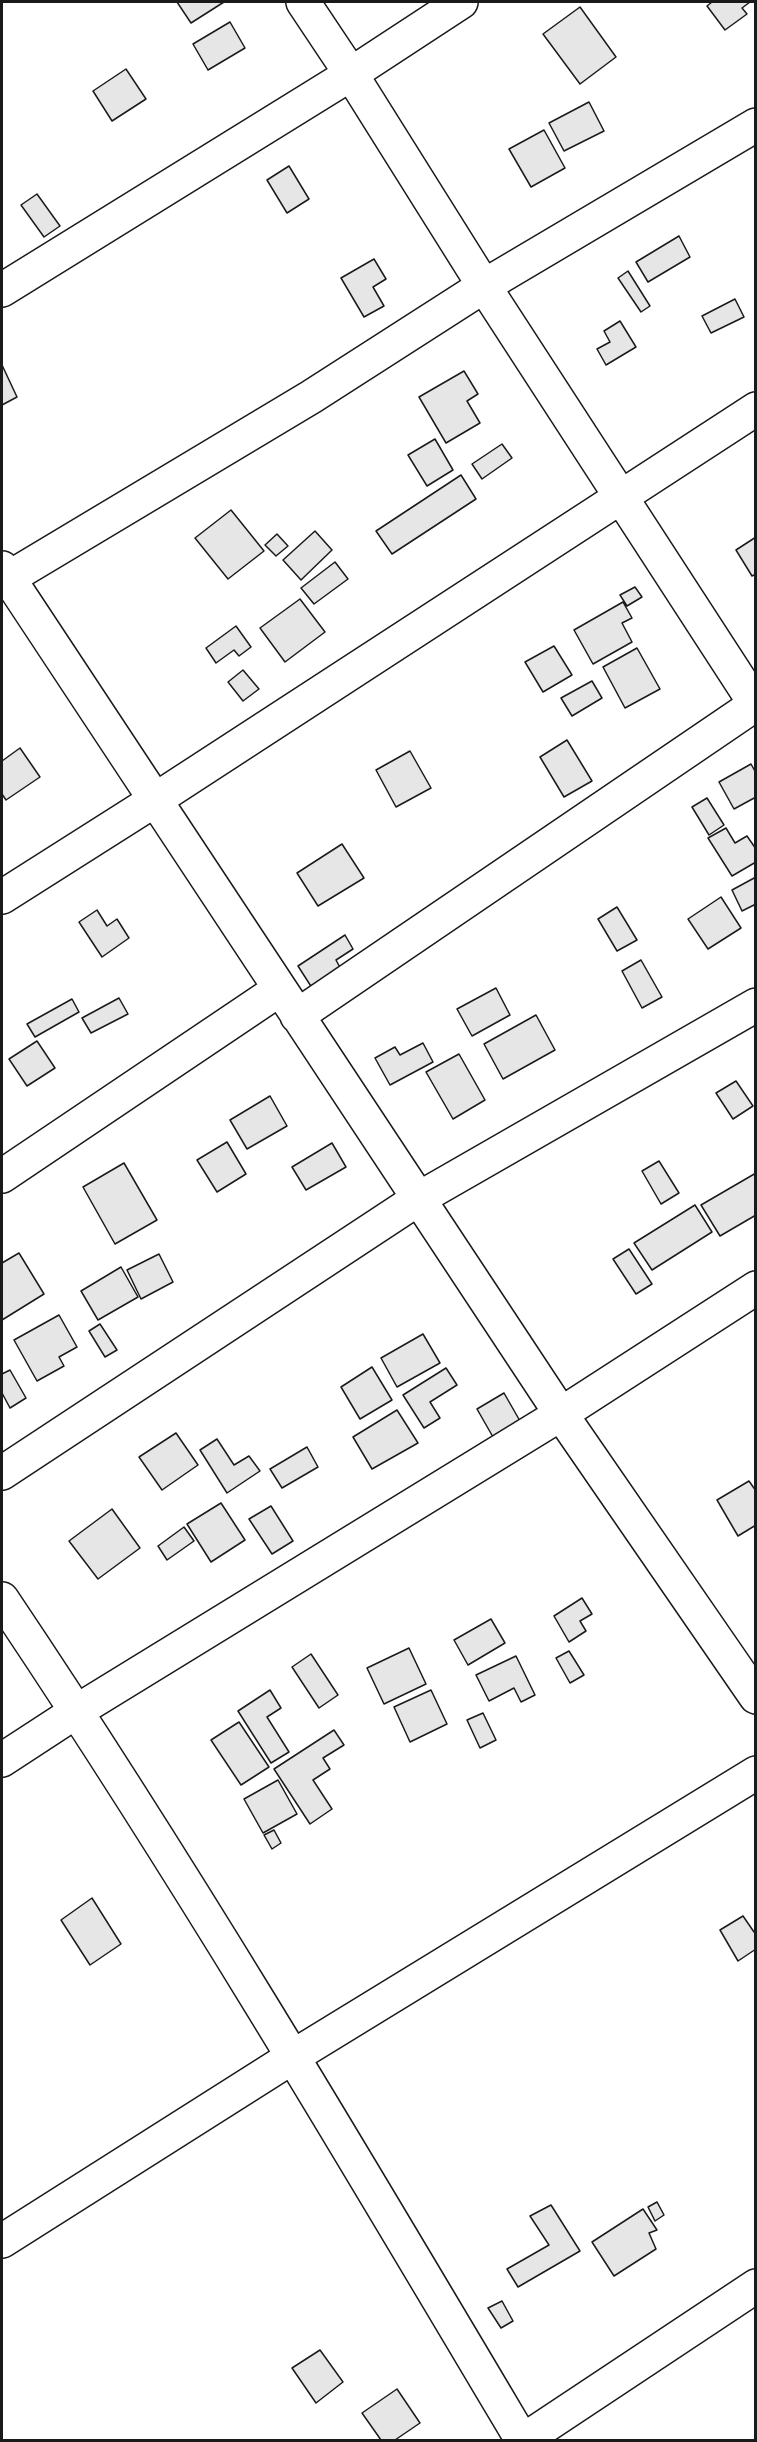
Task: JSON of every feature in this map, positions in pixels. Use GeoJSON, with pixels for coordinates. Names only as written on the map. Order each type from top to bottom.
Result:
{"type":"FeatureCollection","features":[{"type":"Feature","properties":{"kind":"street"},"geometry":{"type":"LineString","coordinates":[[2,1176],[289,1002],[755,704],[303,2]]}},
{"type":"Feature","properties":{"kind":"street"},"geometry":{"type":"LineString","coordinates":[[2,290],[351,74],[461,2]]}},
{"type":"Feature","properties":{"kind":"street"},"geometry":{"type":"LineString","coordinates":[[756,125],[484,286],[311,398],[4,576],[561,1414],[756,1697]]}},
{"type":"Feature","properties":{"kind":"street"},"geometry":{"type":"LineString","coordinates":[[2,897],[756,409]]}},
{"type":"Feature","properties":{"kind":"street"},"geometry":{"type":"LineString","coordinates":[[2,1473],[418,1199],[756,1005]]}},
{"type":"Feature","properties":{"kind":"street"},"geometry":{"type":"LineString","coordinates":[[2,1760],[77,1710],[561,1414],[756,1288]]}},
{"type":"Feature","properties":{"kind":"street"},"geometry":{"type":"LineString","coordinates":[[2,1599],[77,1710],[294,2056],[523,2440],[756,2286]]}},
{"type":"Feature","properties":{"kind":"street"},"geometry":{"type":"LineString","coordinates":[[2,2241],[294,2056],[756,1773]]}},
{"type":"Feature","properties":{"kind":"building"},"geometry":{"type":"Polygon","coordinates":[[[177,2],[224,2],[191,23],[177,2]]]}},
{"type":"Feature","properties":{"kind":"building"},"geometry":{"type":"Polygon","coordinates":[[[712,2],[750,2],[742,8],[747,14],[725,30],[707,6],[712,2]]]}},
{"type":"Feature","properties":{"kind":"building"},"geometry":{"type":"Polygon","coordinates":[[[580,7],[616,57],[580,84],[543,34],[580,7]]]}},
{"type":"Feature","properties":{"kind":"building"},"geometry":{"type":"Polygon","coordinates":[[[230,22],[245,48],[208,70],[193,44],[230,22]]]}},
{"type":"Feature","properties":{"kind":"building"},"geometry":{"type":"Polygon","coordinates":[[[126,69],[146,99],[112,121],[93,91],[126,69]]]}},
{"type":"Feature","properties":{"kind":"building"},"geometry":{"type":"Polygon","coordinates":[[[589,102],[604,131],[564,151],[549,123],[589,102]]]}},
{"type":"Feature","properties":{"kind":"building"},"geometry":{"type":"Polygon","coordinates":[[[544,130],[565,168],[531,187],[509,149],[544,130]]]}},
{"type":"Feature","properties":{"kind":"building"},"geometry":{"type":"Polygon","coordinates":[[[289,166],[309,199],[287,213],[267,180],[289,166]]]}},
{"type":"Feature","properties":{"kind":"building"},"geometry":{"type":"Polygon","coordinates":[[[37,194],[60,226],[44,237],[21,205],[37,194]]]}},
{"type":"Feature","properties":{"kind":"building"},"geometry":{"type":"Polygon","coordinates":[[[679,236],[690,257],[648,282],[636,262],[679,236]]]}},
{"type":"Feature","properties":{"kind":"building"},"geometry":{"type":"Polygon","coordinates":[[[374,259],[386,279],[373,287],[384,306],[364,317],[341,278],[374,259]]]}},
{"type":"Feature","properties":{"kind":"building"},"geometry":{"type":"Polygon","coordinates":[[[628,271],[650,306],[641,312],[618,278],[628,271]]]}},
{"type":"Feature","properties":{"kind":"building"},"geometry":{"type":"Polygon","coordinates":[[[735,299],[744,317],[711,333],[702,316],[735,299]]]}},
{"type":"Feature","properties":{"kind":"building"},"geometry":{"type":"Polygon","coordinates":[[[620,321],[636,347],[606,365],[597,349],[610,342],[604,331],[620,321]]]}},
{"type":"Feature","properties":{"kind":"building"},"geometry":{"type":"Polygon","coordinates":[[[2,365],[17,397],[2,405],[2,365]]]}},
{"type":"Feature","properties":{"kind":"building"},"geometry":{"type":"Polygon","coordinates":[[[464,371],[478,394],[467,401],[480,423],[446,443],[419,397],[464,371]]]}},
{"type":"Feature","properties":{"kind":"building"},"geometry":{"type":"Polygon","coordinates":[[[435,439],[453,470],[427,486],[408,455],[435,439]]]}},
{"type":"Feature","properties":{"kind":"building"},"geometry":{"type":"Polygon","coordinates":[[[502,444],[512,458],[482,479],[472,464],[502,444]]]}},
{"type":"Feature","properties":{"kind":"building"},"geometry":{"type":"Polygon","coordinates":[[[461,475],[476,499],[392,554],[376,531],[461,475]]]}},
{"type":"Feature","properties":{"kind":"building"},"geometry":{"type":"Polygon","coordinates":[[[231,510],[264,551],[228,579],[195,538],[231,510]]]}},
{"type":"Feature","properties":{"kind":"building"},"geometry":{"type":"Polygon","coordinates":[[[315,531],[332,550],[301,580],[283,560],[315,531]]]}},
{"type":"Feature","properties":{"kind":"building"},"geometry":{"type":"Polygon","coordinates":[[[277,534],[288,546],[276,556],[265,545],[277,534]]]}},
{"type":"Feature","properties":{"kind":"building"},"geometry":{"type":"Polygon","coordinates":[[[756,537],[756,574],[752,576],[736,550],[756,537]]]}},
{"type":"Feature","properties":{"kind":"building"},"geometry":{"type":"Polygon","coordinates":[[[335,562],[348,579],[314,604],[301,588],[335,562]]]}},
{"type":"Feature","properties":{"kind":"building"},"geometry":{"type":"Polygon","coordinates":[[[635,587],[642,597],[627,606],[620,595],[635,587]]]}},
{"type":"Feature","properties":{"kind":"building"},"geometry":{"type":"Polygon","coordinates":[[[300,599],[325,632],[285,662],[260,628],[300,599]]]}},
{"type":"Feature","properties":{"kind":"building"},"geometry":{"type":"Polygon","coordinates":[[[623,602],[632,618],[622,623],[632,642],[593,664],[574,630],[623,602]]]}},
{"type":"Feature","properties":{"kind":"building"},"geometry":{"type":"Polygon","coordinates":[[[236,626],[251,647],[239,656],[234,650],[216,663],[206,648],[236,626]]]}},
{"type":"Feature","properties":{"kind":"building"},"geometry":{"type":"Polygon","coordinates":[[[554,646],[572,675],[543,692],[525,662],[554,646]]]}},
{"type":"Feature","properties":{"kind":"building"},"geometry":{"type":"Polygon","coordinates":[[[637,648],[660,689],[625,708],[603,667],[637,648]]]}},
{"type":"Feature","properties":{"kind":"building"},"geometry":{"type":"Polygon","coordinates":[[[243,670],[259,689],[243,701],[228,682],[243,670]]]}},
{"type":"Feature","properties":{"kind":"building"},"geometry":{"type":"Polygon","coordinates":[[[592,681],[602,698],[572,716],[561,698],[592,681]]]}},
{"type":"Feature","properties":{"kind":"building"},"geometry":{"type":"Polygon","coordinates":[[[567,740],[592,781],[564,797],[540,757],[567,740]]]}},
{"type":"Feature","properties":{"kind":"building"},"geometry":{"type":"Polygon","coordinates":[[[20,748],[40,777],[6,800],[2,794],[2,761],[20,748]]]}},
{"type":"Feature","properties":{"kind":"building"},"geometry":{"type":"Polygon","coordinates":[[[410,751],[431,788],[396,807],[376,770],[410,751]]]}},
{"type":"Feature","properties":{"kind":"building"},"geometry":{"type":"Polygon","coordinates":[[[751,764],[756,773],[756,797],[734,809],[719,782],[751,764]]]}},
{"type":"Feature","properties":{"kind":"building"},"geometry":{"type":"Polygon","coordinates":[[[707,798],[724,825],[709,835],[692,807],[707,798]]]}},
{"type":"Feature","properties":{"kind":"building"},"geometry":{"type":"Polygon","coordinates":[[[726,828],[735,843],[747,836],[756,849],[756,862],[732,876],[708,838],[726,828]]]}},
{"type":"Feature","properties":{"kind":"building"},"geometry":{"type":"Polygon","coordinates":[[[342,844],[364,878],[318,906],[297,873],[342,844]]]}},
{"type":"Feature","properties":{"kind":"building"},"geometry":{"type":"Polygon","coordinates":[[[756,877],[756,904],[742,911],[732,890],[756,877]]]}},
{"type":"Feature","properties":{"kind":"building"},"geometry":{"type":"Polygon","coordinates":[[[721,897],[741,928],[708,949],[688,919],[721,897]]]}},
{"type":"Feature","properties":{"kind":"building"},"geometry":{"type":"Polygon","coordinates":[[[617,907],[637,940],[617,951],[598,919],[617,907]]]}},
{"type":"Feature","properties":{"kind":"building"},"geometry":{"type":"Polygon","coordinates":[[[97,910],[107,926],[117,919],[129,938],[102,957],[79,922],[97,910]]]}},
{"type":"Feature","properties":{"kind":"building"},"geometry":{"type":"Polygon","coordinates":[[[345,935],[353,949],[336,960],[343,973],[314,991],[298,966],[345,935]]]}},
{"type":"Feature","properties":{"kind":"building"},"geometry":{"type":"Polygon","coordinates":[[[641,960],[662,997],[642,1008],[622,971],[641,960]]]}},
{"type":"Feature","properties":{"kind":"building"},"geometry":{"type":"Polygon","coordinates":[[[496,988],[510,1015],[472,1036],[457,1009],[496,988]]]}},
{"type":"Feature","properties":{"kind":"building"},"geometry":{"type":"Polygon","coordinates":[[[119,998],[128,1014],[91,1033],[82,1018],[119,998]]]}},
{"type":"Feature","properties":{"kind":"building"},"geometry":{"type":"Polygon","coordinates":[[[72,999],[79,1012],[35,1037],[27,1024],[72,999]]]}},
{"type":"Feature","properties":{"kind":"building"},"geometry":{"type":"Polygon","coordinates":[[[536,1015],[555,1050],[503,1079],[484,1044],[536,1015]]]}},
{"type":"Feature","properties":{"kind":"building"},"geometry":{"type":"Polygon","coordinates":[[[37,1041],[55,1068],[27,1086],[9,1059],[37,1041]]]}},
{"type":"Feature","properties":{"kind":"building"},"geometry":{"type":"Polygon","coordinates":[[[423,1043],[433,1062],[390,1085],[375,1058],[395,1047],[400,1055],[423,1043]]]}},
{"type":"Feature","properties":{"kind":"building"},"geometry":{"type":"Polygon","coordinates":[[[459,1054],[485,1100],[453,1119],[426,1072],[459,1054]]]}},
{"type":"Feature","properties":{"kind":"building"},"geometry":{"type":"Polygon","coordinates":[[[736,1081],[753,1106],[733,1119],[716,1093],[736,1081]]]}},
{"type":"Feature","properties":{"kind":"building"},"geometry":{"type":"Polygon","coordinates":[[[270,1096],[287,1126],[247,1149],[230,1120],[270,1096]]]}},
{"type":"Feature","properties":{"kind":"building"},"geometry":{"type":"Polygon","coordinates":[[[227,1142],[246,1174],[217,1192],[197,1160],[227,1142]]]}},
{"type":"Feature","properties":{"kind":"building"},"geometry":{"type":"Polygon","coordinates":[[[332,1143],[346,1167],[306,1190],[292,1167],[332,1143]]]}},
{"type":"Feature","properties":{"kind":"building"},"geometry":{"type":"Polygon","coordinates":[[[659,1161],[679,1193],[661,1204],[642,1171],[659,1161]]]}},
{"type":"Feature","properties":{"kind":"building"},"geometry":{"type":"Polygon","coordinates":[[[124,1163],[157,1220],[115,1244],[83,1187],[124,1163]]]}},
{"type":"Feature","properties":{"kind":"building"},"geometry":{"type":"Polygon","coordinates":[[[756,1173],[756,1215],[720,1236],[701,1205],[756,1173]]]}},
{"type":"Feature","properties":{"kind":"building"},"geometry":{"type":"Polygon","coordinates":[[[695,1205],[712,1232],[652,1270],[634,1243],[695,1205]]]}},
{"type":"Feature","properties":{"kind":"building"},"geometry":{"type":"Polygon","coordinates":[[[629,1249],[652,1284],[636,1294],[613,1259],[629,1249]]]}},
{"type":"Feature","properties":{"kind":"building"},"geometry":{"type":"Polygon","coordinates":[[[19,1253],[44,1294],[2,1320],[2,1263],[19,1253]]]}},
{"type":"Feature","properties":{"kind":"building"},"geometry":{"type":"Polygon","coordinates":[[[159,1254],[173,1282],[141,1299],[127,1270],[159,1254]]]}},
{"type":"Feature","properties":{"kind":"building"},"geometry":{"type":"Polygon","coordinates":[[[121,1267],[138,1297],[98,1320],[81,1291],[121,1267]]]}},
{"type":"Feature","properties":{"kind":"building"},"geometry":{"type":"Polygon","coordinates":[[[59,1315],[77,1347],[59,1357],[64,1366],[37,1381],[14,1340],[59,1315]]]}},
{"type":"Feature","properties":{"kind":"building"},"geometry":{"type":"Polygon","coordinates":[[[100,1324],[117,1350],[105,1357],[89,1331],[100,1324]]]}},
{"type":"Feature","properties":{"kind":"building"},"geometry":{"type":"Polygon","coordinates":[[[423,1334],[440,1363],[397,1387],[381,1358],[423,1334]]]}},
{"type":"Feature","properties":{"kind":"building"},"geometry":{"type":"Polygon","coordinates":[[[372,1367],[392,1400],[360,1419],[341,1387],[372,1367]]]}},
{"type":"Feature","properties":{"kind":"building"},"geometry":{"type":"Polygon","coordinates":[[[446,1368],[457,1385],[430,1402],[440,1418],[424,1428],[403,1395],[446,1368]]]}},
{"type":"Feature","properties":{"kind":"building"},"geometry":{"type":"Polygon","coordinates":[[[10,1370],[26,1398],[10,1408],[2,1393],[2,1374],[10,1370]]]}},
{"type":"Feature","properties":{"kind":"building"},"geometry":{"type":"Polygon","coordinates":[[[504,1393],[520,1421],[493,1437],[477,1409],[504,1393]]]}},
{"type":"Feature","properties":{"kind":"building"},"geometry":{"type":"Polygon","coordinates":[[[397,1410],[418,1443],[372,1469],[353,1437],[397,1410]]]}},
{"type":"Feature","properties":{"kind":"building"},"geometry":{"type":"Polygon","coordinates":[[[176,1433],[198,1465],[162,1490],[139,1457],[176,1433]]]}},
{"type":"Feature","properties":{"kind":"building"},"geometry":{"type":"Polygon","coordinates":[[[217,1439],[234,1465],[249,1456],[260,1471],[227,1493],[200,1450],[217,1439]]]}},
{"type":"Feature","properties":{"kind":"building"},"geometry":{"type":"Polygon","coordinates":[[[307,1447],[318,1467],[282,1488],[270,1469],[307,1447]]]}},
{"type":"Feature","properties":{"kind":"building"},"geometry":{"type":"Polygon","coordinates":[[[749,1481],[756,1491],[756,1525],[738,1536],[717,1500],[749,1481]]]}},
{"type":"Feature","properties":{"kind":"building"},"geometry":{"type":"Polygon","coordinates":[[[221,1503],[245,1540],[211,1562],[187,1524],[221,1503]]]}},
{"type":"Feature","properties":{"kind":"building"},"geometry":{"type":"Polygon","coordinates":[[[271,1506],[293,1541],[272,1554],[249,1519],[271,1506]]]}},
{"type":"Feature","properties":{"kind":"building"},"geometry":{"type":"Polygon","coordinates":[[[112,1509],[140,1548],[98,1579],[69,1541],[112,1509]]]}},
{"type":"Feature","properties":{"kind":"building"},"geometry":{"type":"Polygon","coordinates":[[[184,1527],[194,1541],[167,1560],[158,1546],[184,1527]]]}},
{"type":"Feature","properties":{"kind":"building"},"geometry":{"type":"Polygon","coordinates":[[[582,1598],[592,1614],[580,1621],[586,1631],[569,1642],[554,1616],[582,1598]]]}},
{"type":"Feature","properties":{"kind":"building"},"geometry":{"type":"Polygon","coordinates":[[[491,1619],[505,1643],[468,1665],[454,1640],[491,1619]]]}},
{"type":"Feature","properties":{"kind":"building"},"geometry":{"type":"Polygon","coordinates":[[[409,1648],[426,1684],[384,1704],[367,1668],[409,1648]]]}},
{"type":"Feature","properties":{"kind":"building"},"geometry":{"type":"Polygon","coordinates":[[[569,1651],[584,1675],[570,1683],[556,1658],[569,1651]]]}},
{"type":"Feature","properties":{"kind":"building"},"geometry":{"type":"Polygon","coordinates":[[[311,1654],[338,1695],[319,1708],[292,1667],[311,1654]]]}},
{"type":"Feature","properties":{"kind":"building"},"geometry":{"type":"Polygon","coordinates":[[[516,1656],[535,1695],[521,1702],[514,1688],[489,1701],[476,1675],[516,1656]]]}},
{"type":"Feature","properties":{"kind":"building"},"geometry":{"type":"Polygon","coordinates":[[[270,1690],[281,1708],[267,1717],[289,1752],[271,1763],[238,1711],[270,1690]]]}},
{"type":"Feature","properties":{"kind":"building"},"geometry":{"type":"Polygon","coordinates":[[[431,1690],[447,1724],[410,1742],[394,1707],[431,1690]]]}},
{"type":"Feature","properties":{"kind":"building"},"geometry":{"type":"Polygon","coordinates":[[[483,1713],[496,1740],[480,1748],[467,1720],[483,1713]]]}},
{"type":"Feature","properties":{"kind":"building"},"geometry":{"type":"Polygon","coordinates":[[[239,1722],[269,1767],[241,1785],[211,1740],[239,1722]]]}},
{"type":"Feature","properties":{"kind":"building"},"geometry":{"type":"Polygon","coordinates":[[[334,1730],[344,1745],[323,1758],[330,1769],[313,1780],[332,1809],[310,1824],[274,1769],[334,1730]]]}},
{"type":"Feature","properties":{"kind":"building"},"geometry":{"type":"Polygon","coordinates":[[[278,1780],[297,1814],[263,1833],[244,1799],[278,1780]]]}},
{"type":"Feature","properties":{"kind":"building"},"geometry":{"type":"Polygon","coordinates":[[[274,1830],[281,1843],[272,1849],[264,1835],[274,1830]]]}},
{"type":"Feature","properties":{"kind":"building"},"geometry":{"type":"Polygon","coordinates":[[[92,1898],[121,1944],[90,1965],[61,1920],[92,1898]]]}},
{"type":"Feature","properties":{"kind":"building"},"geometry":{"type":"Polygon","coordinates":[[[743,1916],[754,1932],[756,1931],[756,1949],[738,1961],[720,1930],[743,1916]]]}},
{"type":"Feature","properties":{"kind":"building"},"geometry":{"type":"Polygon","coordinates":[[[657,2202],[664,2215],[655,2221],[648,2207],[657,2202]]]}},
{"type":"Feature","properties":{"kind":"building"},"geometry":{"type":"Polygon","coordinates":[[[551,2205],[580,2251],[518,2287],[507,2269],[549,2245],[530,2216],[551,2205]]]}},
{"type":"Feature","properties":{"kind":"building"},"geometry":{"type":"Polygon","coordinates":[[[643,2209],[657,2230],[649,2233],[656,2249],[614,2276],[592,2242],[643,2209]]]}},
{"type":"Feature","properties":{"kind":"building"},"geometry":{"type":"Polygon","coordinates":[[[502,2301],[513,2321],[501,2328],[488,2308],[502,2301]]]}},
{"type":"Feature","properties":{"kind":"building"},"geometry":{"type":"Polygon","coordinates":[[[320,2350],[343,2382],[316,2403],[292,2368],[320,2350]]]}},
{"type":"Feature","properties":{"kind":"building"},"geometry":{"type":"Polygon","coordinates":[[[397,2389],[420,2423],[395,2440],[381,2440],[362,2413],[397,2389]]]}}]}
